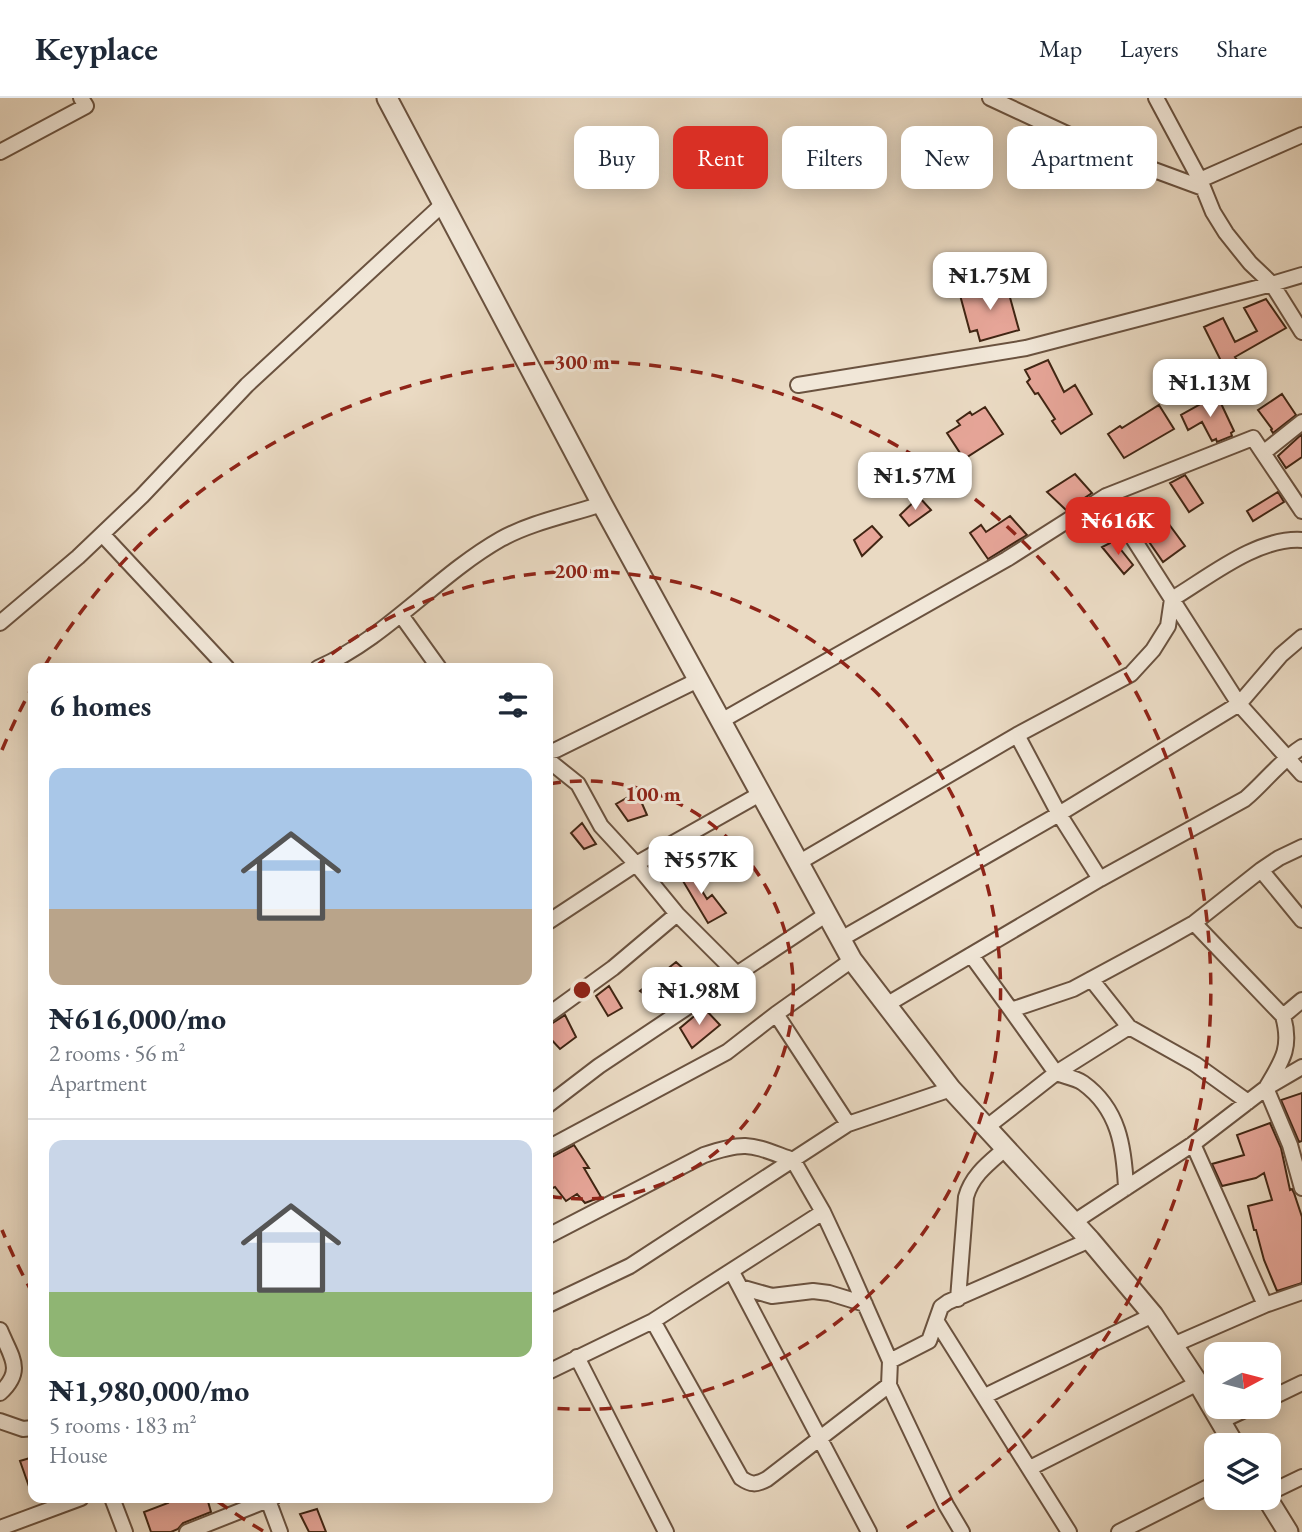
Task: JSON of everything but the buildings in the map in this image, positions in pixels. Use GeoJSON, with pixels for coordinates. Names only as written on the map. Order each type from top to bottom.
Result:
{"type":"FeatureCollection","features":[{"type":"Feature","properties":{"kind":"street"},"geometry":{"type":"LineString","coordinates":[[0,152],[86,106],[81,98]]}},
{"type":"Feature","properties":{"kind":"street"},"geometry":{"type":"LineString","coordinates":[[387,98],[602,504],[852,960],[951,1089],[1074,1222],[1153,1315],[1228,1433]]}},
{"type":"Feature","properties":{"kind":"street"},"geometry":{"type":"LineString","coordinates":[[990,98],[1108,153],[1202,184],[1302,135]]}},
{"type":"Feature","properties":{"kind":"street"},"geometry":{"type":"LineString","coordinates":[[1156,98],[1226,233],[1250,263],[1272,284],[1302,332]]}},
{"type":"Feature","properties":{"kind":"street"},"geometry":{"type":"LineString","coordinates":[[0,623],[103,534],[247,385],[444,203]]}},
{"type":"Feature","properties":{"kind":"street"},"geometry":{"type":"LineString","coordinates":[[799,385],[1026,348],[1302,275]]}},
{"type":"Feature","properties":{"kind":"street"},"geometry":{"type":"LineString","coordinates":[[1263,453],[1302,422]]}},
{"type":"Feature","properties":{"kind":"street"},"geometry":{"type":"LineString","coordinates":[[720,721],[1007,559],[1105,496],[1253,438],[1302,511]]}},
{"type":"Feature","properties":{"kind":"street"},"geometry":{"type":"LineString","coordinates":[[1105,496],[1239,704],[1302,774]]}},
{"type":"Feature","properties":{"kind":"street"},"geometry":{"type":"LineString","coordinates":[[327,663],[401,615],[501,539],[532,526],[602,504]]}},
{"type":"Feature","properties":{"kind":"street"},"geometry":{"type":"LineString","coordinates":[[103,534],[222,663]]}},
{"type":"Feature","properties":{"kind":"street"},"geometry":{"type":"LineString","coordinates":[[798,863],[1017,735],[1131,674],[1153,650],[1168,626],[1172,600],[1254,549],[1302,540]]}},
{"type":"Feature","properties":{"kind":"street"},"geometry":{"type":"LineString","coordinates":[[401,615],[435,663]]}},
{"type":"Feature","properties":{"kind":"street"},"geometry":{"type":"LineString","coordinates":[[841,939],[1059,814],[1239,704],[1281,655],[1302,637]]}},
{"type":"Feature","properties":{"kind":"street"},"geometry":{"type":"LineString","coordinates":[[553,751],[698,680]]}},
{"type":"Feature","properties":{"kind":"street"},"geometry":{"type":"LineString","coordinates":[[1017,735],[1059,814],[1100,879]]}},
{"type":"Feature","properties":{"kind":"street"},"geometry":{"type":"LineString","coordinates":[[886,1005],[1100,879],[1245,799],[1264,783],[1288,756],[1302,747]]}},
{"type":"Feature","properties":{"kind":"street"},"geometry":{"type":"LineString","coordinates":[[553,764],[578,784],[601,827],[677,914],[737,974]]}},
{"type":"Feature","properties":{"kind":"street"},"geometry":{"type":"LineString","coordinates":[[553,919],[636,864],[760,794]]}},
{"type":"Feature","properties":{"kind":"street"},"geometry":{"type":"LineString","coordinates":[[1011,1010],[1073,989],[1194,923],[1261,870],[1302,848]]}},
{"type":"Feature","properties":{"kind":"street"},"geometry":{"type":"LineString","coordinates":[[1261,870],[1302,920]]}},
{"type":"Feature","properties":{"kind":"street"},"geometry":{"type":"LineString","coordinates":[[553,1011],[613,968],[677,914]]}},
{"type":"Feature","properties":{"kind":"street"},"geometry":{"type":"LineString","coordinates":[[553,1101],[599,1066],[827,914]]}},
{"type":"Feature","properties":{"kind":"street"},"geometry":{"type":"LineString","coordinates":[[1194,923],[1283,1016],[1288,1035],[1286,1050],[1266,1088]]}},
{"type":"Feature","properties":{"kind":"street"},"geometry":{"type":"LineString","coordinates":[[971,955],[1056,1073],[1082,1082],[1105,1106],[1118,1127],[1125,1152],[1126,1188]]}},
{"type":"Feature","properties":{"kind":"street"},"geometry":{"type":"LineString","coordinates":[[553,1144],[727,1052],[852,960]]}},
{"type":"Feature","properties":{"kind":"street"},"geometry":{"type":"LineString","coordinates":[[1091,979],[1129,1027],[1195,1064],[1248,1102]]}},
{"type":"Feature","properties":{"kind":"street"},"geometry":{"type":"LineString","coordinates":[[1283,1016],[1302,1000]]}},
{"type":"Feature","properties":{"kind":"street"},"geometry":{"type":"LineString","coordinates":[[776,1014],[848,1124]]}},
{"type":"Feature","properties":{"kind":"street"},"geometry":{"type":"LineString","coordinates":[[987,1127],[1056,1073],[1129,1027]]}},
{"type":"Feature","properties":{"kind":"street"},"geometry":{"type":"LineString","coordinates":[[1074,1222],[1193,1144],[1266,1088],[1302,1067]]}},
{"type":"Feature","properties":{"kind":"street"},"geometry":{"type":"LineString","coordinates":[[1266,1088],[1296,1144],[1302,1188]]}},
{"type":"Feature","properties":{"kind":"street"},"geometry":{"type":"LineString","coordinates":[[553,1303],[631,1266],[848,1124],[951,1089]]}},
{"type":"Feature","properties":{"kind":"street"},"geometry":{"type":"LineString","coordinates":[[1193,1144],[1265,1305]]}},
{"type":"Feature","properties":{"kind":"street"},"geometry":{"type":"LineString","coordinates":[[553,1233],[705,1155],[729,1146],[753,1146],[793,1160],[823,1212],[865,1304],[890,1361],[889,1385],[946,1505],[962,1532]]}},
{"type":"Feature","properties":{"kind":"street"},"geometry":{"type":"LineString","coordinates":[[958,1299],[969,1185],[975,1176],[1006,1148]]}},
{"type":"Feature","properties":{"kind":"street"},"geometry":{"type":"LineString","coordinates":[[553,1369],[653,1321],[823,1212]]}},
{"type":"Feature","properties":{"kind":"street"},"geometry":{"type":"LineString","coordinates":[[890,1361],[929,1341],[941,1307],[947,1302],[1090,1240]]}},
{"type":"Feature","properties":{"kind":"street"},"geometry":{"type":"LineString","coordinates":[[732,1272],[869,1532]]}},
{"type":"Feature","properties":{"kind":"street"},"geometry":{"type":"LineString","coordinates":[[740,1287],[772,1296],[829,1293],[865,1304]]}},
{"type":"Feature","properties":{"kind":"street"},"geometry":{"type":"LineString","coordinates":[[1173,1345],[1302,1292]]}},
{"type":"Feature","properties":{"kind":"street"},"geometry":{"type":"LineString","coordinates":[[985,1396],[1153,1315]]}},
{"type":"Feature","properties":{"kind":"street"},"geometry":{"type":"LineString","coordinates":[[653,1321],[741,1478],[749,1484],[758,1484],[767,1479],[889,1385]]}},
{"type":"Feature","properties":{"kind":"street"},"geometry":{"type":"LineString","coordinates":[[937,1322],[1069,1532]]}},
{"type":"Feature","properties":{"kind":"street"},"geometry":{"type":"LineString","coordinates":[[0,1330],[16,1368],[14,1377],[0,1393]]}},
{"type":"Feature","properties":{"kind":"street"},"geometry":{"type":"LineString","coordinates":[[577,1357],[666,1532]]}},
{"type":"Feature","properties":{"kind":"street"},"geometry":{"type":"LineString","coordinates":[[1030,1468],[1198,1383]]}},
{"type":"Feature","properties":{"kind":"street"},"geometry":{"type":"LineString","coordinates":[[1281,1393],[1302,1383]]}},
{"type":"Feature","properties":{"kind":"street"},"geometry":{"type":"LineString","coordinates":[[1221,1421],[1225,1419]]}},
{"type":"Feature","properties":{"kind":"street"},"geometry":{"type":"LineString","coordinates":[[0,1421],[28,1428]]}},
{"type":"Feature","properties":{"kind":"street"},"geometry":{"type":"LineString","coordinates":[[1281,1487],[1302,1477]]}},
{"type":"Feature","properties":{"kind":"street"},"geometry":{"type":"LineString","coordinates":[[1119,1532],[1204,1489]]}},
{"type":"Feature","properties":{"kind":"street"},"geometry":{"type":"LineString","coordinates":[[0,1528],[68,1503]]}},
{"type":"Feature","properties":{"kind":"street"},"geometry":{"type":"LineString","coordinates":[[114,1503],[125,1532]]}},
{"type":"Feature","properties":{"kind":"street"},"geometry":{"type":"LineString","coordinates":[[187,1532],[206,1528],[261,1503]]}},
{"type":"Feature","properties":{"kind":"street"},"geometry":{"type":"LineString","coordinates":[[271,1503],[280,1532]]}},
{"type":"Feature","properties":{"kind":"street"},"geometry":{"type":"LineString","coordinates":[[1273,1510],[1284,1531]]}}]}
